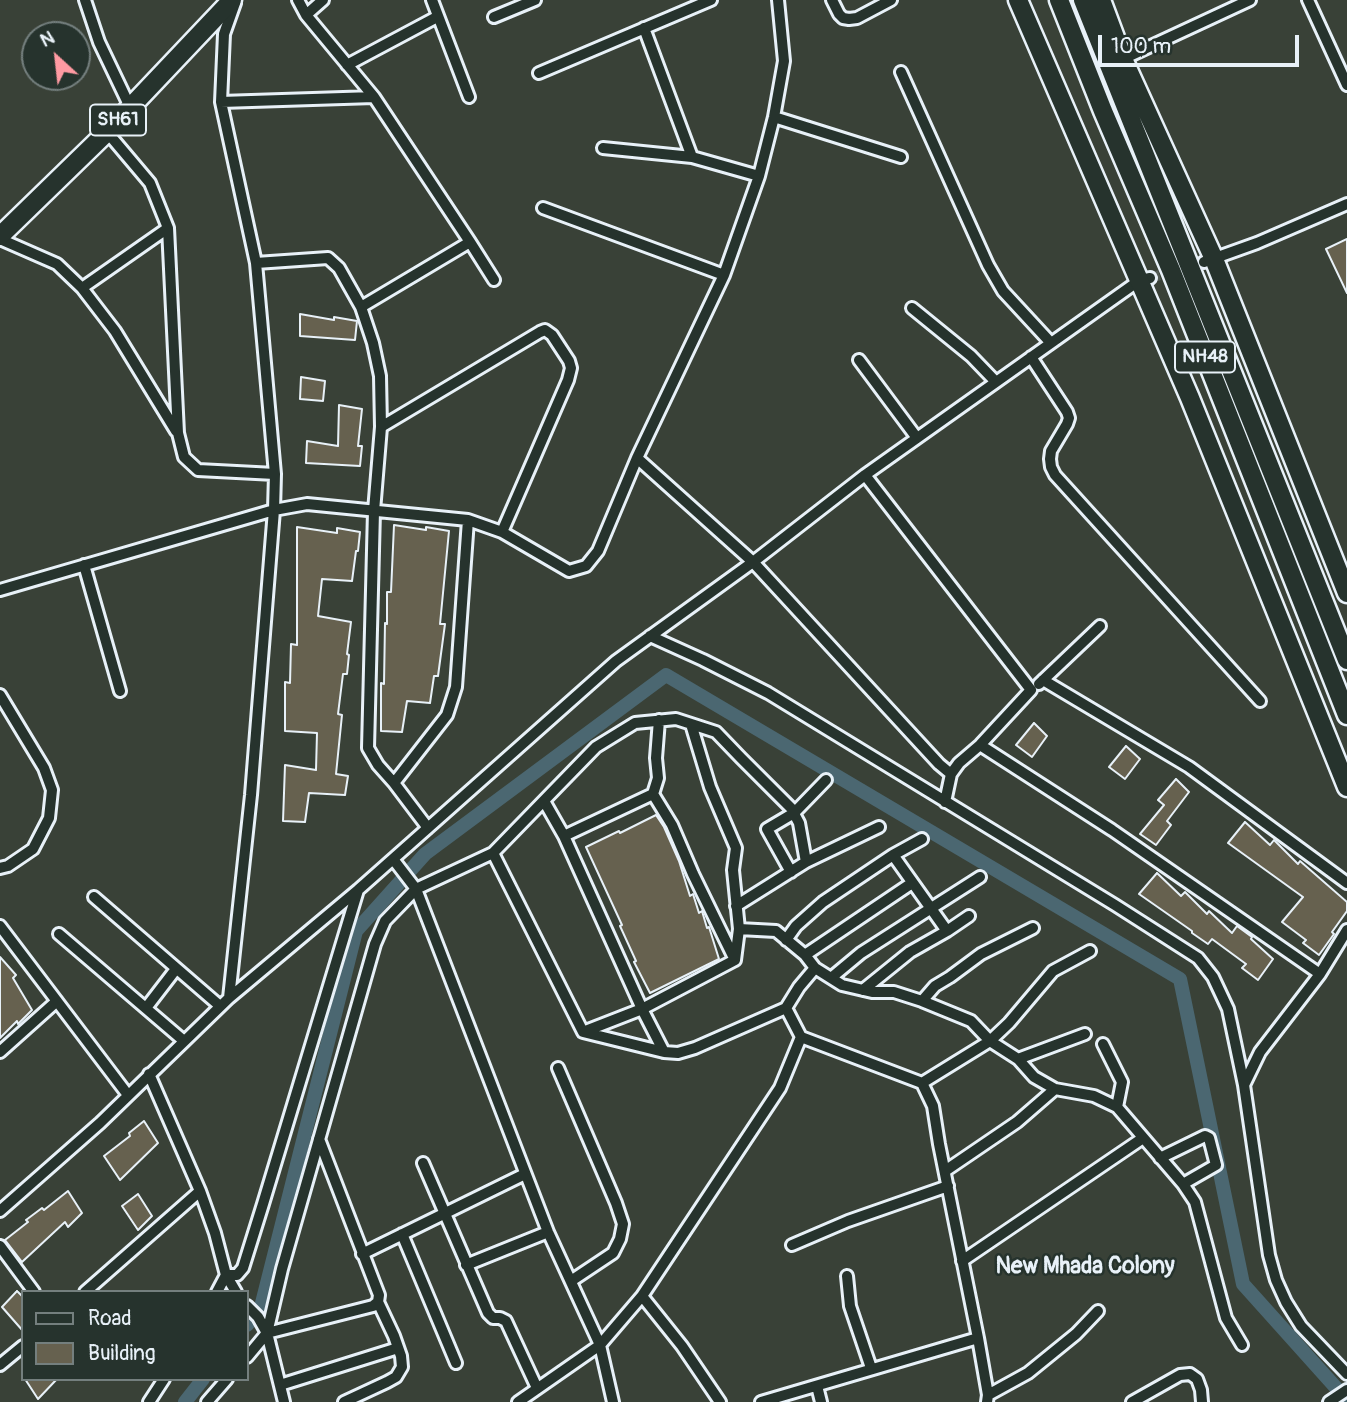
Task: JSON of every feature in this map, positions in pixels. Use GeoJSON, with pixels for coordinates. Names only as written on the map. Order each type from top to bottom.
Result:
{"type":"FeatureCollection","features":[{"type":"Feature","properties":{"kind":"main road","name":"SH61"},"geometry":{"type":"LineString","coordinates":[[0,238],[234,0]]}},
{"type":"Feature","properties":{"kind":"main road"},"geometry":{"type":"LineString","coordinates":[[1018,0],[1145,279],[1190,398],[1347,787]]}},
{"type":"Feature","properties":{"kind":"main road","name":"NH48"},"geometry":{"type":"LineString","coordinates":[[1059,0],[1171,270],[1347,715]]}},
{"type":"Feature","properties":{"kind":"main road","name":"NH48"},"geometry":{"type":"LineString","coordinates":[[1083,0],[1347,660]]}},
{"type":"Feature","properties":{"kind":"main road"},"geometry":{"type":"LineString","coordinates":[[1101,0],[1123,59],[1347,593]]}},
{"type":"Feature","properties":{"kind":"street"},"geometry":{"type":"LineString","coordinates":[[85,0],[99,42],[130,107]]}},
{"type":"Feature","properties":{"kind":"street"},"geometry":{"type":"LineString","coordinates":[[229,998],[251,795],[275,474],[256,263],[221,102],[223,34],[234,0]]}},
{"type":"Feature","properties":{"kind":"street"},"geometry":{"type":"LineString","coordinates":[[298,0],[306,15],[374,97],[494,281]]}},
{"type":"Feature","properties":{"kind":"street"},"geometry":{"type":"LineString","coordinates":[[306,15],[323,0]]}},
{"type":"Feature","properties":{"kind":"street"},"geometry":{"type":"LineString","coordinates":[[432,0],[469,97]]}},
{"type":"Feature","properties":{"kind":"street"},"geometry":{"type":"LineString","coordinates":[[494,17],[536,0]]}},
{"type":"Feature","properties":{"kind":"street"},"geometry":{"type":"LineString","coordinates":[[539,73],[711,0]]}},
{"type":"Feature","properties":{"kind":"street"},"geometry":{"type":"LineString","coordinates":[[0,590],[274,510],[307,504],[468,520],[502,531],[569,570],[586,566],[598,551],[637,458],[724,275],[759,176],[774,117],[784,61],[778,0]]}},
{"type":"Feature","properties":{"kind":"street"},"geometry":{"type":"LineString","coordinates":[[832,0],[843,19],[857,18],[891,0]]}},
{"type":"Feature","properties":{"kind":"street"},"geometry":{"type":"LineString","coordinates":[[1123,59],[1250,0]]}},
{"type":"Feature","properties":{"kind":"street"},"geometry":{"type":"LineString","coordinates":[[1308,0],[1347,85]]}},
{"type":"Feature","properties":{"kind":"street"},"geometry":{"type":"LineString","coordinates":[[347,65],[438,17]]}},
{"type":"Feature","properties":{"kind":"street"},"geometry":{"type":"LineString","coordinates":[[644,28],[692,157]]}},
{"type":"Feature","properties":{"kind":"street"},"geometry":{"type":"LineString","coordinates":[[901,72],[988,265],[1003,291],[1051,343]]}},
{"type":"Feature","properties":{"kind":"street"},"geometry":{"type":"LineString","coordinates":[[221,102],[374,97]]}},
{"type":"Feature","properties":{"kind":"street"},"geometry":{"type":"LineString","coordinates":[[774,117],[901,157]]}},
{"type":"Feature","properties":{"kind":"street"},"geometry":{"type":"LineString","coordinates":[[107,132],[150,183],[168,228],[178,433],[184,457],[198,470],[275,474]]}},
{"type":"Feature","properties":{"kind":"street"},"geometry":{"type":"LineString","coordinates":[[603,148],[692,157],[759,176]]}},
{"type":"Feature","properties":{"kind":"street"},"geometry":{"type":"LineString","coordinates":[[1209,261],[1347,204]]}},
{"type":"Feature","properties":{"kind":"street"},"geometry":{"type":"LineString","coordinates":[[544,208],[724,275]]}},
{"type":"Feature","properties":{"kind":"street"},"geometry":{"type":"LineString","coordinates":[[82,288],[168,228]]}},
{"type":"Feature","properties":{"kind":"street"},"geometry":{"type":"LineString","coordinates":[[0,238],[57,264],[82,288],[115,331],[178,433]]}},
{"type":"Feature","properties":{"kind":"street"},"geometry":{"type":"LineString","coordinates":[[361,307],[470,242]]}},
{"type":"Feature","properties":{"kind":"street"},"geometry":{"type":"LineString","coordinates":[[256,263],[328,258],[339,268],[361,307],[373,343],[380,376],[381,427],[374,511],[368,748],[378,765],[428,828]]}},
{"type":"Feature","properties":{"kind":"street"},"geometry":{"type":"LineString","coordinates":[[0,1211],[100,1123],[220,1006],[395,861],[428,828],[616,661],[753,562],[865,475],[1145,279]]}},
{"type":"Feature","properties":{"kind":"street"},"geometry":{"type":"LineString","coordinates":[[912,308],[971,356],[996,382]]}},
{"type":"Feature","properties":{"kind":"street"},"geometry":{"type":"LineString","coordinates":[[381,427],[540,332],[545,330],[552,335],[569,361],[571,368],[568,380],[502,531]]}},
{"type":"Feature","properties":{"kind":"street"},"geometry":{"type":"LineString","coordinates":[[1031,357],[1068,412],[1067,424],[1051,451],[1051,467],[1055,475],[1260,701]]}},
{"type":"Feature","properties":{"kind":"street"},"geometry":{"type":"LineString","coordinates":[[859,360],[917,438]]}},
{"type":"Feature","properties":{"kind":"street"},"geometry":{"type":"LineString","coordinates":[[637,458],[753,562],[951,774]]}},
{"type":"Feature","properties":{"kind":"street"},"geometry":{"type":"LineString","coordinates":[[865,475],[1031,690]]}},
{"type":"Feature","properties":{"kind":"street"},"geometry":{"type":"LineString","coordinates":[[394,783],[447,715],[456,687],[468,520]]}},
{"type":"Feature","properties":{"kind":"street"},"geometry":{"type":"LineString","coordinates":[[84,565],[120,691]]}},
{"type":"Feature","properties":{"kind":"street"},"geometry":{"type":"LineString","coordinates":[[945,802],[951,774],[958,763],[980,745],[1031,690],[1100,626]]}},
{"type":"Feature","properties":{"kind":"street"},"geometry":{"type":"LineString","coordinates":[[650,636],[768,694],[1198,958],[1213,977],[1228,1009],[1244,1085],[1269,1255],[1276,1280],[1301,1326],[1347,1374]]}},
{"type":"Feature","properties":{"kind":"street"},"geometry":{"type":"LineString","coordinates":[[1043,680],[1189,767],[1347,883]]}},
{"type":"Feature","properties":{"kind":"street"},"geometry":{"type":"LineString","coordinates":[[0,695],[44,768],[52,790],[49,818],[33,849],[8,866],[0,868]]}},
{"type":"Feature","properties":{"kind":"street"},"geometry":{"type":"LineString","coordinates":[[248,1356],[267,1333],[282,1269],[375,944],[385,921],[414,886],[493,853],[596,747],[635,723],[659,720],[676,719],[716,732],[791,808],[799,823],[806,862]]}},
{"type":"Feature","properties":{"kind":"street"},"geometry":{"type":"LineString","coordinates":[[564,836],[653,794],[658,778],[656,758],[659,720]]}},
{"type":"Feature","properties":{"kind":"street"},"geometry":{"type":"LineString","coordinates":[[691,724],[710,787],[736,848],[733,870],[738,929],[735,960]]}},
{"type":"Feature","properties":{"kind":"street"},"geometry":{"type":"LineString","coordinates":[[980,745],[1112,830],[1320,974]]}},
{"type":"Feature","properties":{"kind":"street"},"geometry":{"type":"LineString","coordinates":[[791,872],[767,829],[794,813],[826,780]]}},
{"type":"Feature","properties":{"kind":"street"},"geometry":{"type":"LineString","coordinates":[[653,794],[671,825],[735,960]]}},
{"type":"Feature","properties":{"kind":"street"},"geometry":{"type":"LineString","coordinates":[[544,801],[564,836],[664,1052]]}},
{"type":"Feature","properties":{"kind":"street"},"geometry":{"type":"LineString","coordinates":[[736,906],[806,862],[879,827]]}},
{"type":"Feature","properties":{"kind":"street"},"geometry":{"type":"LineString","coordinates":[[786,940],[796,926],[822,902],[922,839]]}},
{"type":"Feature","properties":{"kind":"street"},"geometry":{"type":"LineString","coordinates":[[493,853],[583,1032],[678,1054],[786,1008],[815,968]]}},
{"type":"Feature","properties":{"kind":"street"},"geometry":{"type":"LineString","coordinates":[[893,855],[947,931]]}},
{"type":"Feature","properties":{"kind":"street"},"geometry":{"type":"LineString","coordinates":[[395,861],[414,886],[548,1232],[600,1345],[613,1402]]}},
{"type":"Feature","properties":{"kind":"street"},"geometry":{"type":"LineString","coordinates":[[831,978],[861,953],[980,877]]}},
{"type":"Feature","properties":{"kind":"street"},"geometry":{"type":"LineString","coordinates":[[805,955],[912,883]]}},
{"type":"Feature","properties":{"kind":"street"},"geometry":{"type":"LineString","coordinates":[[226,1275],[237,1275],[243,1268],[358,890]]}},
{"type":"Feature","properties":{"kind":"street"},"geometry":{"type":"LineString","coordinates":[[94,897],[220,1006]]}},
{"type":"Feature","properties":{"kind":"street"},"geometry":{"type":"LineString","coordinates":[[863,990],[910,952],[970,916]]}},
{"type":"Feature","properties":{"kind":"street"},"geometry":{"type":"LineString","coordinates":[[922,1001],[935,986],[981,954],[1033,928]]}},
{"type":"Feature","properties":{"kind":"street"},"geometry":{"type":"LineString","coordinates":[[1,929],[128,1095]]}},
{"type":"Feature","properties":{"kind":"street"},"geometry":{"type":"LineString","coordinates":[[738,929],[776,932],[805,955],[815,968],[842,985],[872,992],[894,992],[971,1021],[990,1041],[1018,1059],[1034,1077],[1055,1089],[1094,1096],[1117,1107],[1183,1184],[1195,1202],[1226,1318],[1242,1345]]}},
{"type":"Feature","properties":{"kind":"street"},"geometry":{"type":"LineString","coordinates":[[1244,1085],[1260,1052],[1320,974],[1347,930]]}},
{"type":"Feature","properties":{"kind":"street"},"geometry":{"type":"LineString","coordinates":[[59,934],[184,1041]]}},
{"type":"Feature","properties":{"kind":"street"},"geometry":{"type":"LineString","coordinates":[[922,1083],[990,1041],[1053,971],[1090,951]]}},
{"type":"Feature","properties":{"kind":"street"},"geometry":{"type":"LineString","coordinates":[[583,1032],[642,1009],[735,960]]}},
{"type":"Feature","properties":{"kind":"street"},"geometry":{"type":"LineString","coordinates":[[146,1008],[176,969]]}},
{"type":"Feature","properties":{"kind":"street"},"geometry":{"type":"LineString","coordinates":[[0,1052],[57,1001]]}},
{"type":"Feature","properties":{"kind":"street"},"geometry":{"type":"LineString","coordinates":[[786,1008],[801,1037],[922,1083],[933,1106],[987,1398],[1028,1373],[1076,1334],[1098,1311]]}},
{"type":"Feature","properties":{"kind":"street"},"geometry":{"type":"LineString","coordinates":[[1018,1059],[1084,1034]]}},
{"type":"Feature","properties":{"kind":"street"},"geometry":{"type":"LineString","coordinates":[[518,1402],[600,1345],[642,1296],[779,1088],[801,1037]]}},
{"type":"Feature","properties":{"kind":"street"},"geometry":{"type":"LineString","coordinates":[[1103,1044],[1122,1082],[1117,1107]]}},
{"type":"Feature","properties":{"kind":"street"},"geometry":{"type":"LineString","coordinates":[[558,1068],[616,1203],[622,1224],[620,1239],[612,1252],[571,1280]]}},
{"type":"Feature","properties":{"kind":"street"},"geometry":{"type":"LineString","coordinates":[[149,1074],[200,1191],[226,1275],[235,1290]]}},
{"type":"Feature","properties":{"kind":"street"},"geometry":{"type":"LineString","coordinates":[[945,1171],[1017,1122],[1055,1089]]}},
{"type":"Feature","properties":{"kind":"street"},"geometry":{"type":"LineString","coordinates":[[1160,1158],[1205,1136],[1209,1138],[1216,1165],[1183,1184]]}},
{"type":"Feature","properties":{"kind":"street"},"geometry":{"type":"LineString","coordinates":[[962,1261],[1143,1138]]}},
{"type":"Feature","properties":{"kind":"street"},"geometry":{"type":"LineString","coordinates":[[319,1139],[379,1295],[378,1302],[398,1348],[402,1367],[396,1377],[344,1402]]}},
{"type":"Feature","properties":{"kind":"street"},"geometry":{"type":"LineString","coordinates":[[423,1163],[488,1313],[494,1318],[506,1321],[537,1388]]}},
{"type":"Feature","properties":{"kind":"street"},"geometry":{"type":"LineString","coordinates":[[362,1254],[525,1174]]}},
{"type":"Feature","properties":{"kind":"street"},"geometry":{"type":"LineString","coordinates":[[792,1245],[848,1221],[948,1186]]}},
{"type":"Feature","properties":{"kind":"street"},"geometry":{"type":"LineString","coordinates":[[87,1290],[200,1191]]}},
{"type":"Feature","properties":{"kind":"street"},"geometry":{"type":"LineString","coordinates":[[466,1265],[548,1232]]}},
{"type":"Feature","properties":{"kind":"street"},"geometry":{"type":"LineString","coordinates":[[402,1234],[456,1363]]}},
{"type":"Feature","properties":{"kind":"street"},"geometry":{"type":"LineString","coordinates":[[0,1246],[33,1290]]}},
{"type":"Feature","properties":{"kind":"street"},"geometry":{"type":"LineString","coordinates":[[218,1290],[226,1275]]}},
{"type":"Feature","properties":{"kind":"street"},"geometry":{"type":"LineString","coordinates":[[846,1276],[850,1306],[871,1368]]}},
{"type":"Feature","properties":{"kind":"street"},"geometry":{"type":"LineString","coordinates":[[642,1296],[682,1346],[720,1402]]}},
{"type":"Feature","properties":{"kind":"street"},"geometry":{"type":"LineString","coordinates":[[267,1333],[373,1306],[378,1302]]}},
{"type":"Feature","properties":{"kind":"street"},"geometry":{"type":"LineString","coordinates":[[248,1307],[258,1317],[267,1333],[284,1402]]}},
{"type":"Feature","properties":{"kind":"street"},"geometry":{"type":"LineString","coordinates":[[761,1402],[978,1338]]}},
{"type":"Feature","properties":{"kind":"street"},"geometry":{"type":"LineString","coordinates":[[0,1365],[21,1348]]}},
{"type":"Feature","properties":{"kind":"street"},"geometry":{"type":"LineString","coordinates":[[280,1385],[398,1348]]}},
{"type":"Feature","properties":{"kind":"street"},"geometry":{"type":"LineString","coordinates":[[1132,1402],[1180,1375],[1190,1374],[1197,1379],[1202,1402]]}},
{"type":"Feature","properties":{"kind":"street"},"geometry":{"type":"LineString","coordinates":[[149,1402],[163,1381]]}},
{"type":"Feature","properties":{"kind":"street"},"geometry":{"type":"LineString","coordinates":[[208,1402],[225,1381]]}},
{"type":"Feature","properties":{"kind":"street"},"geometry":{"type":"LineString","coordinates":[[817,1386],[821,1402]]}},
{"type":"Feature","properties":{"kind":"street"},"geometry":{"type":"LineString","coordinates":[[1329,1402],[1347,1390]]}},
{"type":"Feature","properties":{"kind":"building"},"geometry":{"type":"Polygon","coordinates":[[[1347,239],[1347,293],[1326,249],[1347,239]]]}},
{"type":"Feature","properties":{"kind":"building"},"geometry":{"type":"Polygon","coordinates":[[[300,314],[357,321],[355,340],[300,336],[300,314]]]}},
{"type":"Feature","properties":{"kind":"building"},"geometry":{"type":"Polygon","coordinates":[[[301,377],[325,381],[323,401],[300,399],[301,377]]]}},
{"type":"Feature","properties":{"kind":"building"},"geometry":{"type":"Polygon","coordinates":[[[339,405],[362,409],[358,446],[362,446],[360,466],[306,463],[307,441],[338,446],[339,405]]]}},
{"type":"Feature","properties":{"kind":"building"},"geometry":{"type":"Polygon","coordinates":[[[394,525],[449,531],[440,624],[445,624],[438,676],[434,676],[430,703],[407,701],[402,732],[381,731],[381,683],[384,684],[385,623],[387,624],[387,592],[391,592],[394,525]]]}},
{"type":"Feature","properties":{"kind":"building"},"geometry":{"type":"Polygon","coordinates":[[[297,527],[337,533],[337,528],[360,532],[352,581],[322,579],[318,616],[351,622],[347,674],[343,674],[338,714],[342,715],[336,774],[348,776],[345,795],[309,793],[305,822],[283,821],[285,765],[316,770],[317,733],[285,731],[285,682],[290,683],[291,644],[297,645],[297,527]]]}},
{"type":"Feature","properties":{"kind":"building"},"geometry":{"type":"Polygon","coordinates":[[[1034,723],[1047,736],[1032,757],[1016,745],[1034,723]]]}},
{"type":"Feature","properties":{"kind":"building"},"geometry":{"type":"Polygon","coordinates":[[[1126,746],[1140,759],[1125,779],[1109,767],[1126,746]]]}},
{"type":"Feature","properties":{"kind":"building"},"geometry":{"type":"Polygon","coordinates":[[[1176,779],[1189,792],[1167,821],[1171,825],[1156,845],[1140,834],[1164,805],[1158,800],[1176,779]]]}},
{"type":"Feature","properties":{"kind":"building"},"geometry":{"type":"Polygon","coordinates":[[[656,815],[679,861],[690,896],[693,894],[699,913],[702,911],[707,928],[709,927],[719,959],[650,993],[634,962],[636,961],[620,926],[622,925],[586,847],[656,815]]]}},
{"type":"Feature","properties":{"kind":"building"},"geometry":{"type":"Polygon","coordinates":[[[1245,822],[1270,845],[1274,840],[1298,864],[1300,861],[1347,902],[1347,911],[1319,955],[1303,943],[1306,940],[1282,922],[1303,897],[1228,843],[1245,822]]]}},
{"type":"Feature","properties":{"kind":"building"},"geometry":{"type":"Polygon","coordinates":[[[1157,873],[1181,896],[1185,892],[1207,914],[1209,911],[1232,933],[1237,926],[1252,937],[1251,939],[1273,959],[1258,980],[1242,968],[1246,964],[1212,939],[1208,944],[1139,894],[1157,873]]]}},
{"type":"Feature","properties":{"kind":"building"},"geometry":{"type":"Polygon","coordinates":[[[0,957],[16,975],[13,978],[32,1010],[0,1038],[0,957]]]}},
{"type":"Feature","properties":{"kind":"building"},"geometry":{"type":"Polygon","coordinates":[[[144,1121],[158,1143],[120,1180],[104,1156],[144,1121]]]}},
{"type":"Feature","properties":{"kind":"building"},"geometry":{"type":"Polygon","coordinates":[[[68,1191],[82,1213],[68,1227],[65,1222],[22,1262],[5,1240],[28,1222],[26,1220],[68,1191]]]}},
{"type":"Feature","properties":{"kind":"building"},"geometry":{"type":"Polygon","coordinates":[[[138,1194],[152,1216],[138,1230],[122,1206],[138,1194]]]}},
{"type":"Feature","properties":{"kind":"building"},"geometry":{"type":"Polygon","coordinates":[[[17,1291],[21,1295],[21,1329],[2,1307],[17,1291]]]}},
{"type":"Feature","properties":{"kind":"building"},"geometry":{"type":"Polygon","coordinates":[[[26,1381],[55,1381],[38,1399],[26,1381]]]}},
{"type":"Feature","properties":{"kind":"waterway"},"geometry":{"type":"LineString","coordinates":[[248,1324],[261,1307],[356,931],[425,854],[666,675],[1180,979],[1243,1284],[1347,1400]]}},
{"type":"Feature","properties":{"kind":"waterway"},"geometry":{"type":"LineString","coordinates":[[185,1402],[201,1381]]}},
{"type":"Feature","properties":{"kind":"tunnel"},"geometry":{"type":"LineString","coordinates":[[1150,278],[1194,265]]}},
{"type":"Feature","properties":{"kind":"district","name":"New Mhada Colony"},"geometry":{"type":"Point","coordinates":[1085,1267]}}]}
